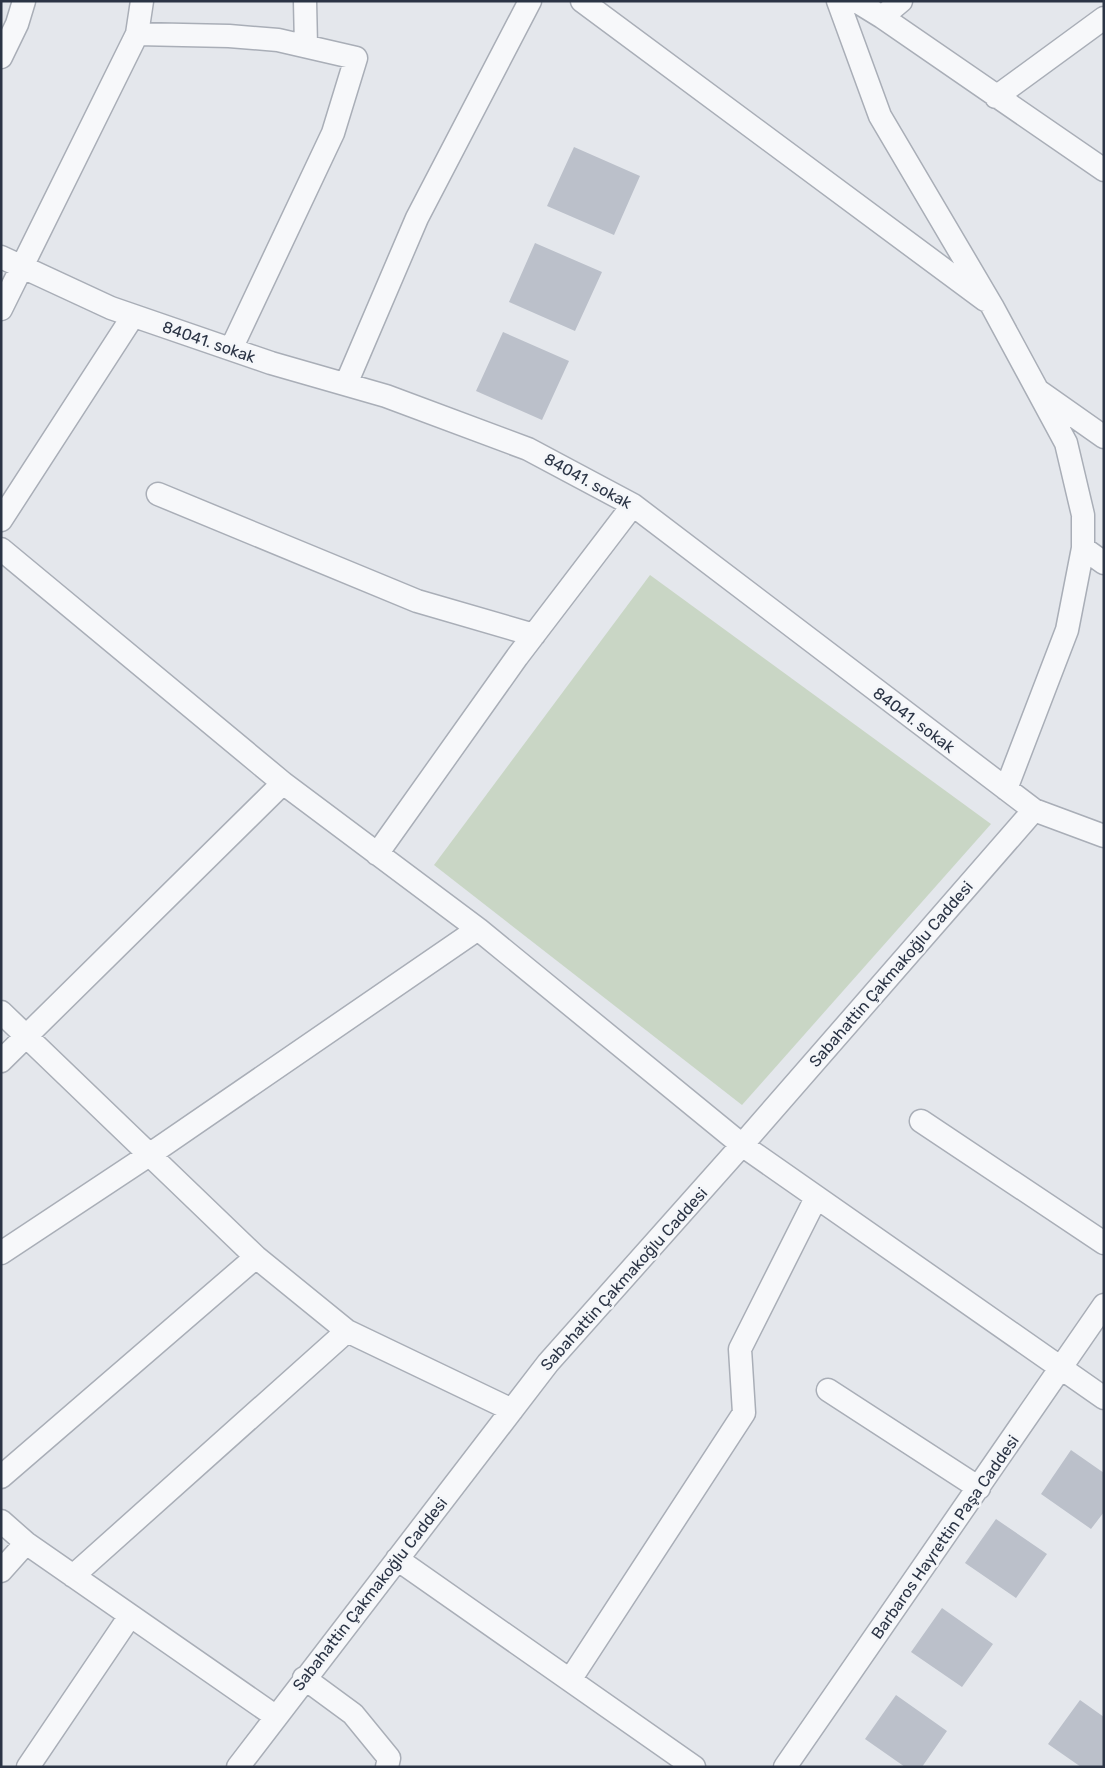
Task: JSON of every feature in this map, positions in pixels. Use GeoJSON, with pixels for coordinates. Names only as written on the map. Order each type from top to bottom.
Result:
{"type":"FeatureCollection","features":[{"type":"Feature","properties":{"kind":"street"},"geometry":{"type":"LineString","coordinates":[[1,57],[17,24],[24,1]]}},
{"type":"Feature","properties":{"kind":"street"},"geometry":{"type":"LineString","coordinates":[[1,309],[11,261],[137,34],[142,1]]}},
{"type":"Feature","properties":{"kind":"street"},"geometry":{"type":"LineString","coordinates":[[305,1],[306,46]]}},
{"type":"Feature","properties":{"kind":"street"},"geometry":{"type":"LineString","coordinates":[[346,384],[418,218],[530,1]]}},
{"type":"Feature","properties":{"kind":"street"},"geometry":{"type":"LineString","coordinates":[[582,1],[992,306]]}},
{"type":"Feature","properties":{"kind":"street"},"geometry":{"type":"LineString","coordinates":[[838,1],[880,116],[992,306],[1066,443],[1083,515],[1083,548],[1068,630],[1006,789]]}},
{"type":"Feature","properties":{"kind":"street"},"geometry":{"type":"LineString","coordinates":[[856,1],[1104,170]]}},
{"type":"Feature","properties":{"kind":"street"},"geometry":{"type":"LineString","coordinates":[[882,17],[901,1]]}},
{"type":"Feature","properties":{"kind":"street"},"geometry":{"type":"LineString","coordinates":[[996,97],[1104,18]]}},
{"type":"Feature","properties":{"kind":"street"},"geometry":{"type":"LineString","coordinates":[[137,34],[229,36],[278,40],[356,58],[333,133],[231,350]]}},
{"type":"Feature","properties":{"kind":"street","name":"84041. sokak"},"geometry":{"type":"LineString","coordinates":[[11,261],[111,308],[231,350],[386,396],[528,449],[633,505],[1034,810],[1104,836]]}},
{"type":"Feature","properties":{"kind":"street"},"geometry":{"type":"LineString","coordinates":[[1,520],[134,316]]}},
{"type":"Feature","properties":{"kind":"street"},"geometry":{"type":"LineString","coordinates":[[1036,388],[1104,437]]}},
{"type":"Feature","properties":{"kind":"street"},"geometry":{"type":"LineString","coordinates":[[158,494],[418,601],[534,635]]}},
{"type":"Feature","properties":{"kind":"street"},"geometry":{"type":"LineString","coordinates":[[377,854],[534,635],[633,505]]}},
{"type":"Feature","properties":{"kind":"street"},"geometry":{"type":"LineString","coordinates":[[1083,548],[1104,563]]}},
{"type":"Feature","properties":{"kind":"street"},"geometry":{"type":"LineString","coordinates":[[1,549],[283,783],[478,929],[742,1145],[1061,1370],[1104,1398]]}},
{"type":"Feature","properties":{"kind":"street"},"geometry":{"type":"LineString","coordinates":[[1,1061],[283,783]]}},
{"type":"Feature","properties":{"kind":"street","name":"Sabahattin Çakmakoğlu Caddesi"},"geometry":{"type":"LineString","coordinates":[[238,1767],[304,1678],[548,1363],[742,1145],[1034,810]]}},
{"type":"Feature","properties":{"kind":"street"},"geometry":{"type":"LineString","coordinates":[[1,1254],[149,1155],[478,929]]}},
{"type":"Feature","properties":{"kind":"street"},"geometry":{"type":"LineString","coordinates":[[1,1012],[256,1257],[347,1331],[512,1410]]}},
{"type":"Feature","properties":{"kind":"street"},"geometry":{"type":"LineString","coordinates":[[920,1121],[1104,1243]]}},
{"type":"Feature","properties":{"kind":"street"},"geometry":{"type":"LineString","coordinates":[[570,1680],[744,1413],[740,1349],[816,1198]]}},
{"type":"Feature","properties":{"kind":"street"},"geometry":{"type":"LineString","coordinates":[[1,1477],[256,1257]]}},
{"type":"Feature","properties":{"kind":"street","name":"Barbaros Hayrettin Paşa Caddesi"},"geometry":{"type":"LineString","coordinates":[[785,1767],[1061,1370],[1104,1305]]}},
{"type":"Feature","properties":{"kind":"street"},"geometry":{"type":"LineString","coordinates":[[73,1576],[347,1331]]}},
{"type":"Feature","properties":{"kind":"street"},"geometry":{"type":"LineString","coordinates":[[828,1390],[979,1488]]}},
{"type":"Feature","properties":{"kind":"street"},"geometry":{"type":"LineString","coordinates":[[1,1521],[26,1543],[275,1716]]}},
{"type":"Feature","properties":{"kind":"street"},"geometry":{"type":"LineString","coordinates":[[1,1571],[26,1543]]}},
{"type":"Feature","properties":{"kind":"street"},"geometry":{"type":"LineString","coordinates":[[397,1559],[694,1767]]}},
{"type":"Feature","properties":{"kind":"street"},"geometry":{"type":"LineString","coordinates":[[28,1767],[130,1616]]}},
{"type":"Feature","properties":{"kind":"street"},"geometry":{"type":"LineString","coordinates":[[304,1678],[353,1714],[389,1758],[387,1767]]}},
{"type":"Feature","properties":{"kind":"green space"},"geometry":{"type":"Polygon","coordinates":[[[650,575],[991,824],[742,1105],[434,865],[650,575]]]}},
{"type":"Feature","properties":{"kind":"building"},"geometry":{"type":"Polygon","coordinates":[[[574,147],[640,176],[614,235],[547,206],[574,147]]]}},
{"type":"Feature","properties":{"kind":"building"},"geometry":{"type":"Polygon","coordinates":[[[535,243],[602,272],[575,331],[509,302],[535,243]]]}},
{"type":"Feature","properties":{"kind":"building"},"geometry":{"type":"Polygon","coordinates":[[[503,332],[569,361],[542,420],[476,391],[503,332]]]}},
{"type":"Feature","properties":{"kind":"building"},"geometry":{"type":"Polygon","coordinates":[[[1071,1450],[1104,1473],[1104,1512],[1091,1529],[1041,1494],[1071,1450]]]}},
{"type":"Feature","properties":{"kind":"building"},"geometry":{"type":"Polygon","coordinates":[[[996,1519],[1047,1554],[1016,1598],[965,1563],[996,1519]]]}},
{"type":"Feature","properties":{"kind":"building"},"geometry":{"type":"Polygon","coordinates":[[[942,1608],[993,1644],[962,1687],[911,1652],[942,1608]]]}},
{"type":"Feature","properties":{"kind":"building"},"geometry":{"type":"Polygon","coordinates":[[[896,1695],[947,1731],[922,1767],[905,1767],[865,1739],[896,1695]]]}},
{"type":"Feature","properties":{"kind":"building"},"geometry":{"type":"Polygon","coordinates":[[[1080,1700],[1104,1717],[1104,1767],[1081,1767],[1048,1744],[1080,1700]]]}}]}
